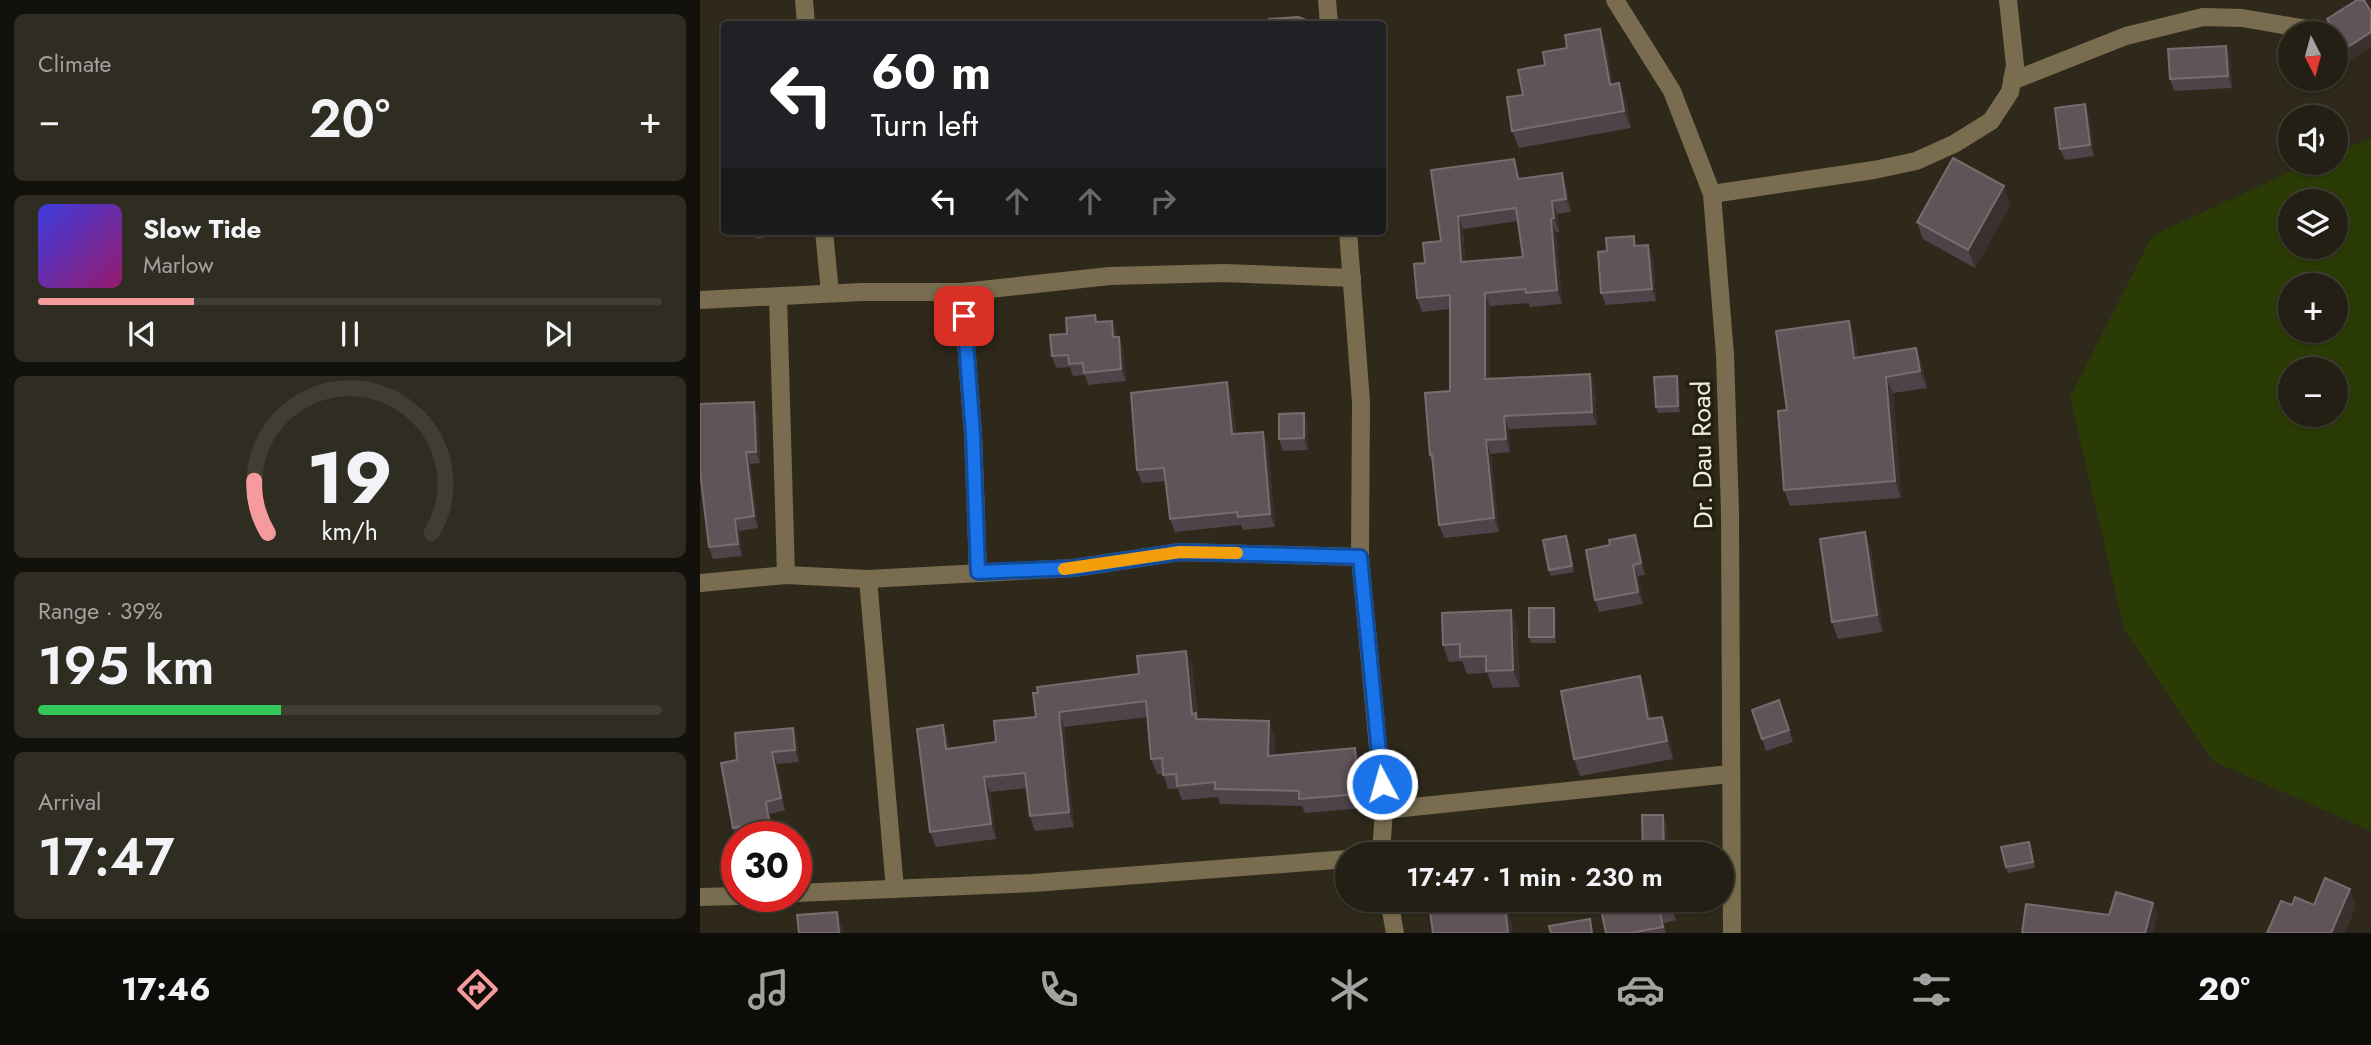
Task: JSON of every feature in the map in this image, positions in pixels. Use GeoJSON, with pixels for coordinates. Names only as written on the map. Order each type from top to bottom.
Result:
{"type":"FeatureCollection","features":[{"type":"Feature","properties":{"kind":"street"},"geometry":{"type":"LineString","coordinates":[[804,0],[807,21]]}},
{"type":"Feature","properties":{"kind":"street"},"geometry":{"type":"LineString","coordinates":[[1327,0],[1329,21]]}},
{"type":"Feature","properties":{"kind":"street","name":"Dr. Dau Road"},"geometry":{"type":"LineString","coordinates":[[1615,0],[1672,90],[1712,194],[1726,355],[1732,933]]}},
{"type":"Feature","properties":{"kind":"street"},"geometry":{"type":"LineString","coordinates":[[1712,194],[1874,170],[1916,160],[1954,144],[1991,121],[2010,92],[2015,65],[2008,0]]}},
{"type":"Feature","properties":{"kind":"street"},"geometry":{"type":"LineString","coordinates":[[2012,81],[2126,36],[2203,17],[2242,18],[2278,24]]}},
{"type":"Feature","properties":{"kind":"street"},"geometry":{"type":"LineString","coordinates":[[824,235],[830,293]]}},
{"type":"Feature","properties":{"kind":"street"},"geometry":{"type":"LineString","coordinates":[[1348,235],[1361,402],[1360,557],[1384,810],[1382,842]]}},
{"type":"Feature","properties":{"kind":"street"},"geometry":{"type":"LineString","coordinates":[[700,300],[830,293],[962,292],[1110,276],[1224,272],[1352,278]]}},
{"type":"Feature","properties":{"kind":"street"},"geometry":{"type":"LineString","coordinates":[[962,292],[973,434],[978,572]]}},
{"type":"Feature","properties":{"kind":"street"},"geometry":{"type":"LineString","coordinates":[[778,297],[786,575]]}},
{"type":"Feature","properties":{"kind":"street"},"geometry":{"type":"LineString","coordinates":[[700,583],[786,575],[868,579],[1074,568],[1180,552],[1360,557]]}},
{"type":"Feature","properties":{"kind":"street"},"geometry":{"type":"LineString","coordinates":[[868,579],[895,889]]}},
{"type":"Feature","properties":{"kind":"street"},"geometry":{"type":"LineString","coordinates":[[1384,810],[1730,774]]}},
{"type":"Feature","properties":{"kind":"street"},"geometry":{"type":"LineString","coordinates":[[812,892],[1032,883],[1335,860]]}},
{"type":"Feature","properties":{"kind":"street"},"geometry":{"type":"LineString","coordinates":[[700,897],[721,896]]}},
{"type":"Feature","properties":{"kind":"street"},"geometry":{"type":"LineString","coordinates":[[1391,912],[1395,933]]}},
{"type":"Feature","properties":{"kind":"green space"},"geometry":{"type":"Polygon","coordinates":[[[2371,138],[2371,831],[2213,761],[2124,628],[2070,397],[2152,236],[2283,175],[2348,175],[2348,147],[2371,138]]]}},
{"type":"Feature","properties":{"kind":"building"},"geometry":{"type":"Polygon","coordinates":[[[2357,0],[2364,0],[2371,12],[2371,32],[2348,47],[2348,21],[2327,19],[2357,0]]]}},
{"type":"Feature","properties":{"kind":"building"},"geometry":{"type":"Polygon","coordinates":[[[1298,17],[1309,21],[1268,21],[1298,17]]]}},
{"type":"Feature","properties":{"kind":"building"},"geometry":{"type":"Polygon","coordinates":[[[1600,29],[1610,85],[1619,83],[1624,111],[1512,131],[1507,97],[1523,95],[1518,70],[1545,65],[1543,52],[1567,48],[1565,35],[1600,29]]]}},
{"type":"Feature","properties":{"kind":"building"},"geometry":{"type":"Polygon","coordinates":[[[2226,46],[2228,76],[2170,79],[2168,49],[2226,46]]]}},
{"type":"Feature","properties":{"kind":"building"},"geometry":{"type":"Polygon","coordinates":[[[2085,104],[2090,145],[2060,149],[2055,108],[2085,104]]]}},
{"type":"Feature","properties":{"kind":"building"},"geometry":{"type":"Polygon","coordinates":[[[1953,158],[2004,186],[1968,250],[1917,222],[1953,158]]]}},
{"type":"Feature","properties":{"kind":"building"},"geometry":{"type":"Polygon","coordinates":[[[1514,159],[1518,179],[1562,173],[1566,199],[1552,201],[1554,218],[1551,219],[1557,290],[1526,293],[1525,289],[1485,293],[1485,379],[1590,374],[1592,412],[1504,416],[1506,439],[1486,440],[1494,518],[1439,525],[1425,393],[1450,391],[1450,295],[1417,298],[1414,264],[1425,263],[1423,243],[1441,241],[1431,170],[1514,159]],[[1516,208],[1458,216],[1461,262],[1523,257],[1516,208]]]}},
{"type":"Feature","properties":{"kind":"building"},"geometry":{"type":"Polygon","coordinates":[[[1634,236],[1634,246],[1648,245],[1652,289],[1601,293],[1598,252],[1607,251],[1606,238],[1634,236]]]}},
{"type":"Feature","properties":{"kind":"building"},"geometry":{"type":"Polygon","coordinates":[[[1095,315],[1096,322],[1112,321],[1113,337],[1119,337],[1121,369],[1084,373],[1083,363],[1069,364],[1068,355],[1052,356],[1050,335],[1067,334],[1066,318],[1095,315]]]}},
{"type":"Feature","properties":{"kind":"building"},"geometry":{"type":"Polygon","coordinates":[[[1849,321],[1854,358],[1916,348],[1920,371],[1886,377],[1895,481],[1784,490],[1778,411],[1787,410],[1776,331],[1849,321]]]}},
{"type":"Feature","properties":{"kind":"building"},"geometry":{"type":"Polygon","coordinates":[[[1677,376],[1678,406],[1656,407],[1654,377],[1677,376]]]}},
{"type":"Feature","properties":{"kind":"building"},"geometry":{"type":"Polygon","coordinates":[[[1227,382],[1232,434],[1263,432],[1270,514],[1238,517],[1237,512],[1170,519],[1164,468],[1137,470],[1131,393],[1227,382]]]}},
{"type":"Feature","properties":{"kind":"building"},"geometry":{"type":"Polygon","coordinates":[[[754,402],[756,452],[746,452],[754,516],[735,519],[738,544],[709,547],[700,471],[700,404],[754,402]]]}},
{"type":"Feature","properties":{"kind":"building"},"geometry":{"type":"Polygon","coordinates":[[[1304,413],[1304,438],[1279,439],[1279,414],[1304,413]]]}},
{"type":"Feature","properties":{"kind":"building"},"geometry":{"type":"Polygon","coordinates":[[[1865,532],[1877,615],[1832,622],[1820,539],[1865,532]]]}},
{"type":"Feature","properties":{"kind":"building"},"geometry":{"type":"Polygon","coordinates":[[[1635,535],[1641,563],[1633,565],[1638,592],[1595,600],[1586,550],[1610,545],[1609,540],[1635,535]]]}},
{"type":"Feature","properties":{"kind":"building"},"geometry":{"type":"Polygon","coordinates":[[[1566,536],[1572,566],[1549,570],[1543,540],[1566,536]]]}},
{"type":"Feature","properties":{"kind":"building"},"geometry":{"type":"Polygon","coordinates":[[[1529,608],[1554,608],[1554,637],[1529,637],[1529,608]]]}},
{"type":"Feature","properties":{"kind":"building"},"geometry":{"type":"Polygon","coordinates":[[[1511,610],[1513,670],[1486,671],[1486,656],[1460,657],[1460,644],[1443,645],[1442,613],[1511,610]]]}},
{"type":"Feature","properties":{"kind":"building"},"geometry":{"type":"Polygon","coordinates":[[[1186,651],[1192,714],[1196,713],[1196,719],[1269,721],[1268,756],[1355,748],[1359,794],[1299,799],[1299,791],[1215,789],[1215,782],[1177,786],[1176,774],[1163,775],[1162,758],[1151,759],[1146,701],[1059,712],[1069,812],[1030,816],[1025,773],[984,777],[991,824],[930,832],[917,729],[943,725],[946,749],[996,742],[994,721],[1036,717],[1033,693],[1038,693],[1037,687],[1139,674],[1137,656],[1186,651]]]}},
{"type":"Feature","properties":{"kind":"building"},"geometry":{"type":"Polygon","coordinates":[[[1640,676],[1648,719],[1662,717],[1667,741],[1574,759],[1561,691],[1640,676]]]}},
{"type":"Feature","properties":{"kind":"building"},"geometry":{"type":"Polygon","coordinates":[[[1779,700],[1789,730],[1762,739],[1752,710],[1779,700]]]}},
{"type":"Feature","properties":{"kind":"building"},"geometry":{"type":"Polygon","coordinates":[[[793,728],[795,750],[772,752],[781,798],[766,802],[769,821],[732,821],[721,763],[737,760],[735,733],[793,728]]]}},
{"type":"Feature","properties":{"kind":"building"},"geometry":{"type":"Polygon","coordinates":[[[1642,815],[1663,815],[1664,842],[1643,842],[1642,815]]]}},
{"type":"Feature","properties":{"kind":"building"},"geometry":{"type":"Polygon","coordinates":[[[2029,842],[2033,862],[2006,867],[2001,847],[2029,842]]]}},
{"type":"Feature","properties":{"kind":"building"},"geometry":{"type":"Polygon","coordinates":[[[2325,878],[2350,889],[2331,933],[2267,933],[2281,901],[2292,905],[2295,897],[2314,905],[2325,878]]]}},
{"type":"Feature","properties":{"kind":"building"},"geometry":{"type":"Polygon","coordinates":[[[2116,892],[2153,903],[2145,933],[2022,933],[2026,904],[2109,915],[2116,892]]]}},
{"type":"Feature","properties":{"kind":"building"},"geometry":{"type":"Polygon","coordinates":[[[837,912],[839,933],[799,933],[797,915],[837,912]]]}},
{"type":"Feature","properties":{"kind":"building"},"geometry":{"type":"Polygon","coordinates":[[[1430,912],[1506,912],[1508,933],[1433,933],[1430,912]]]}},
{"type":"Feature","properties":{"kind":"building"},"geometry":{"type":"Polygon","coordinates":[[[1602,912],[1660,912],[1663,927],[1630,933],[1606,933],[1602,912]]]}},
{"type":"Feature","properties":{"kind":"building"},"geometry":{"type":"Polygon","coordinates":[[[1590,919],[1592,933],[1551,933],[1549,926],[1590,919]]]}},
{"type":"Feature","properties":{"kind":"slow traffic"},"geometry":{"type":"LineString","coordinates":[[1064,569],[1180,552],[1237,553]]}},
{"type":"Feature","properties":{"kind":"route"},"geometry":{"type":"LineString","coordinates":[[964,316],[973,434],[978,572],[1074,568],[1180,552],[1360,557],[1382,784]]}}]}
